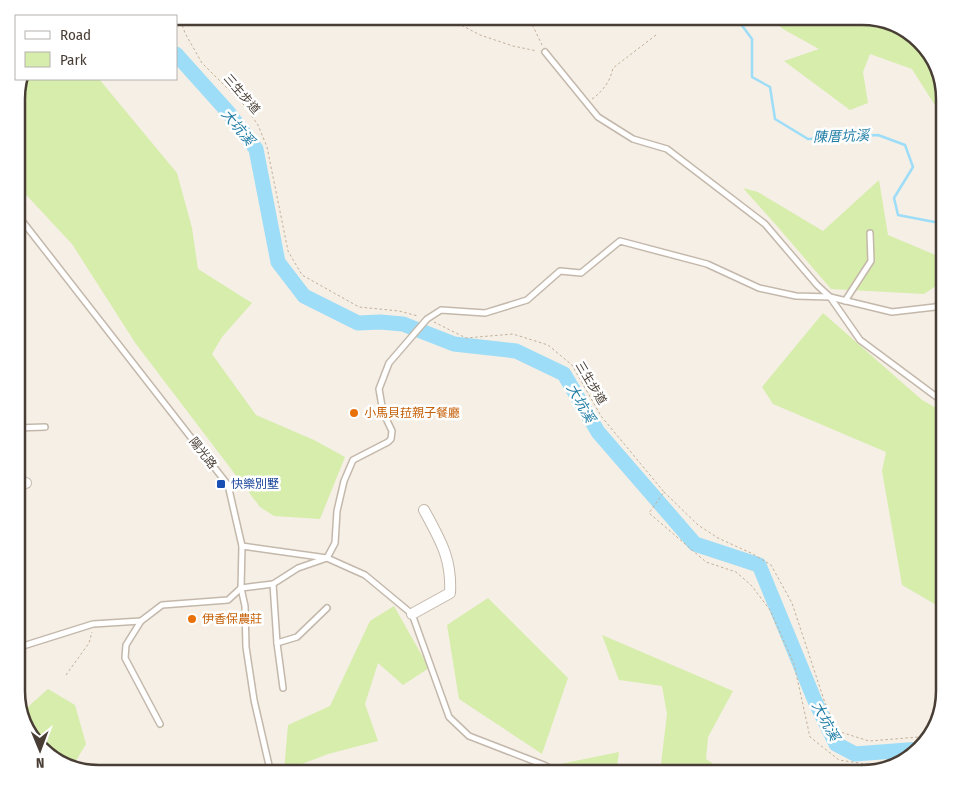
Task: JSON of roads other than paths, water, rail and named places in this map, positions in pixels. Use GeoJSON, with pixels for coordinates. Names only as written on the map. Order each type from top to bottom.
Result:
{"type":"FeatureCollection","features":[{"type":"Feature","properties":{"kind":"street"},"geometry":{"type":"LineString","coordinates":[[412,614],[450,593],[452,574],[443,547],[424,510]]}},
{"type":"Feature","properties":{"kind":"lane"},"geometry":{"type":"LineString","coordinates":[[545,52],[598,117],[633,139],[667,149],[765,224],[816,285],[830,297],[860,340],[936,397]]}},
{"type":"Feature","properties":{"kind":"lane","name":"陽光路"},"geometry":{"type":"LineString","coordinates":[[25,225],[228,484],[242,546],[241,588],[245,606],[246,647],[251,682],[269,765]]}},
{"type":"Feature","properties":{"kind":"lane"},"geometry":{"type":"LineString","coordinates":[[844,301],[871,261],[870,233]]}},
{"type":"Feature","properties":{"kind":"lane"},"geometry":{"type":"LineString","coordinates":[[160,724],[125,658],[126,645],[141,621],[162,605],[228,600],[241,588],[273,584],[298,568],[327,558],[335,543],[337,511],[344,481],[353,460],[391,439],[392,431],[383,412],[379,390],[389,364],[426,319],[442,310],[485,313],[527,300],[560,271],[582,273],[620,241],[707,264],[759,288],[796,296],[830,297],[892,312],[936,306]]}},
{"type":"Feature","properties":{"kind":"lane"},"geometry":{"type":"LineString","coordinates":[[25,428],[45,427]]}},
{"type":"Feature","properties":{"kind":"lane"},"geometry":{"type":"LineString","coordinates":[[242,546],[327,558],[365,575],[412,614],[449,717],[469,736],[544,765]]}},
{"type":"Feature","properties":{"kind":"lane"},"geometry":{"type":"LineString","coordinates":[[273,584],[277,643],[283,688]]}},
{"type":"Feature","properties":{"kind":"lane"},"geometry":{"type":"LineString","coordinates":[[277,643],[296,637],[327,608]]}},
{"type":"Feature","properties":{"kind":"lane"},"geometry":{"type":"LineString","coordinates":[[25,646],[94,624],[141,621]]}},
{"type":"Feature","properties":{"kind":"waterway","name":"陳厝坑溪"},"geometry":{"type":"LineString","coordinates":[[742,25],[752,39],[752,77],[770,87],[775,119],[808,139],[878,135],[905,145],[913,167],[894,198],[898,215],[936,222]]}},
{"type":"Feature","properties":{"kind":"waterway","name":"大坑溪"},"geometry":{"type":"LineString","coordinates":[[178,56],[228,112],[256,149],[278,262],[304,296],[358,323],[403,324],[454,344],[516,351],[564,374],[598,432],[695,544],[759,565],[815,701],[836,744],[855,754],[907,750]]}},
{"type":"Feature","properties":{"kind":"place","name":"小馬貝菈親子餐廳"},"geometry":{"type":"Point","coordinates":[354,413]}},
{"type":"Feature","properties":{"kind":"place","name":"快樂別墅"},"geometry":{"type":"Point","coordinates":[221,484]}},
{"type":"Feature","properties":{"kind":"place","name":"伊香保農莊"},"geometry":{"type":"Point","coordinates":[192,619]}}]}
